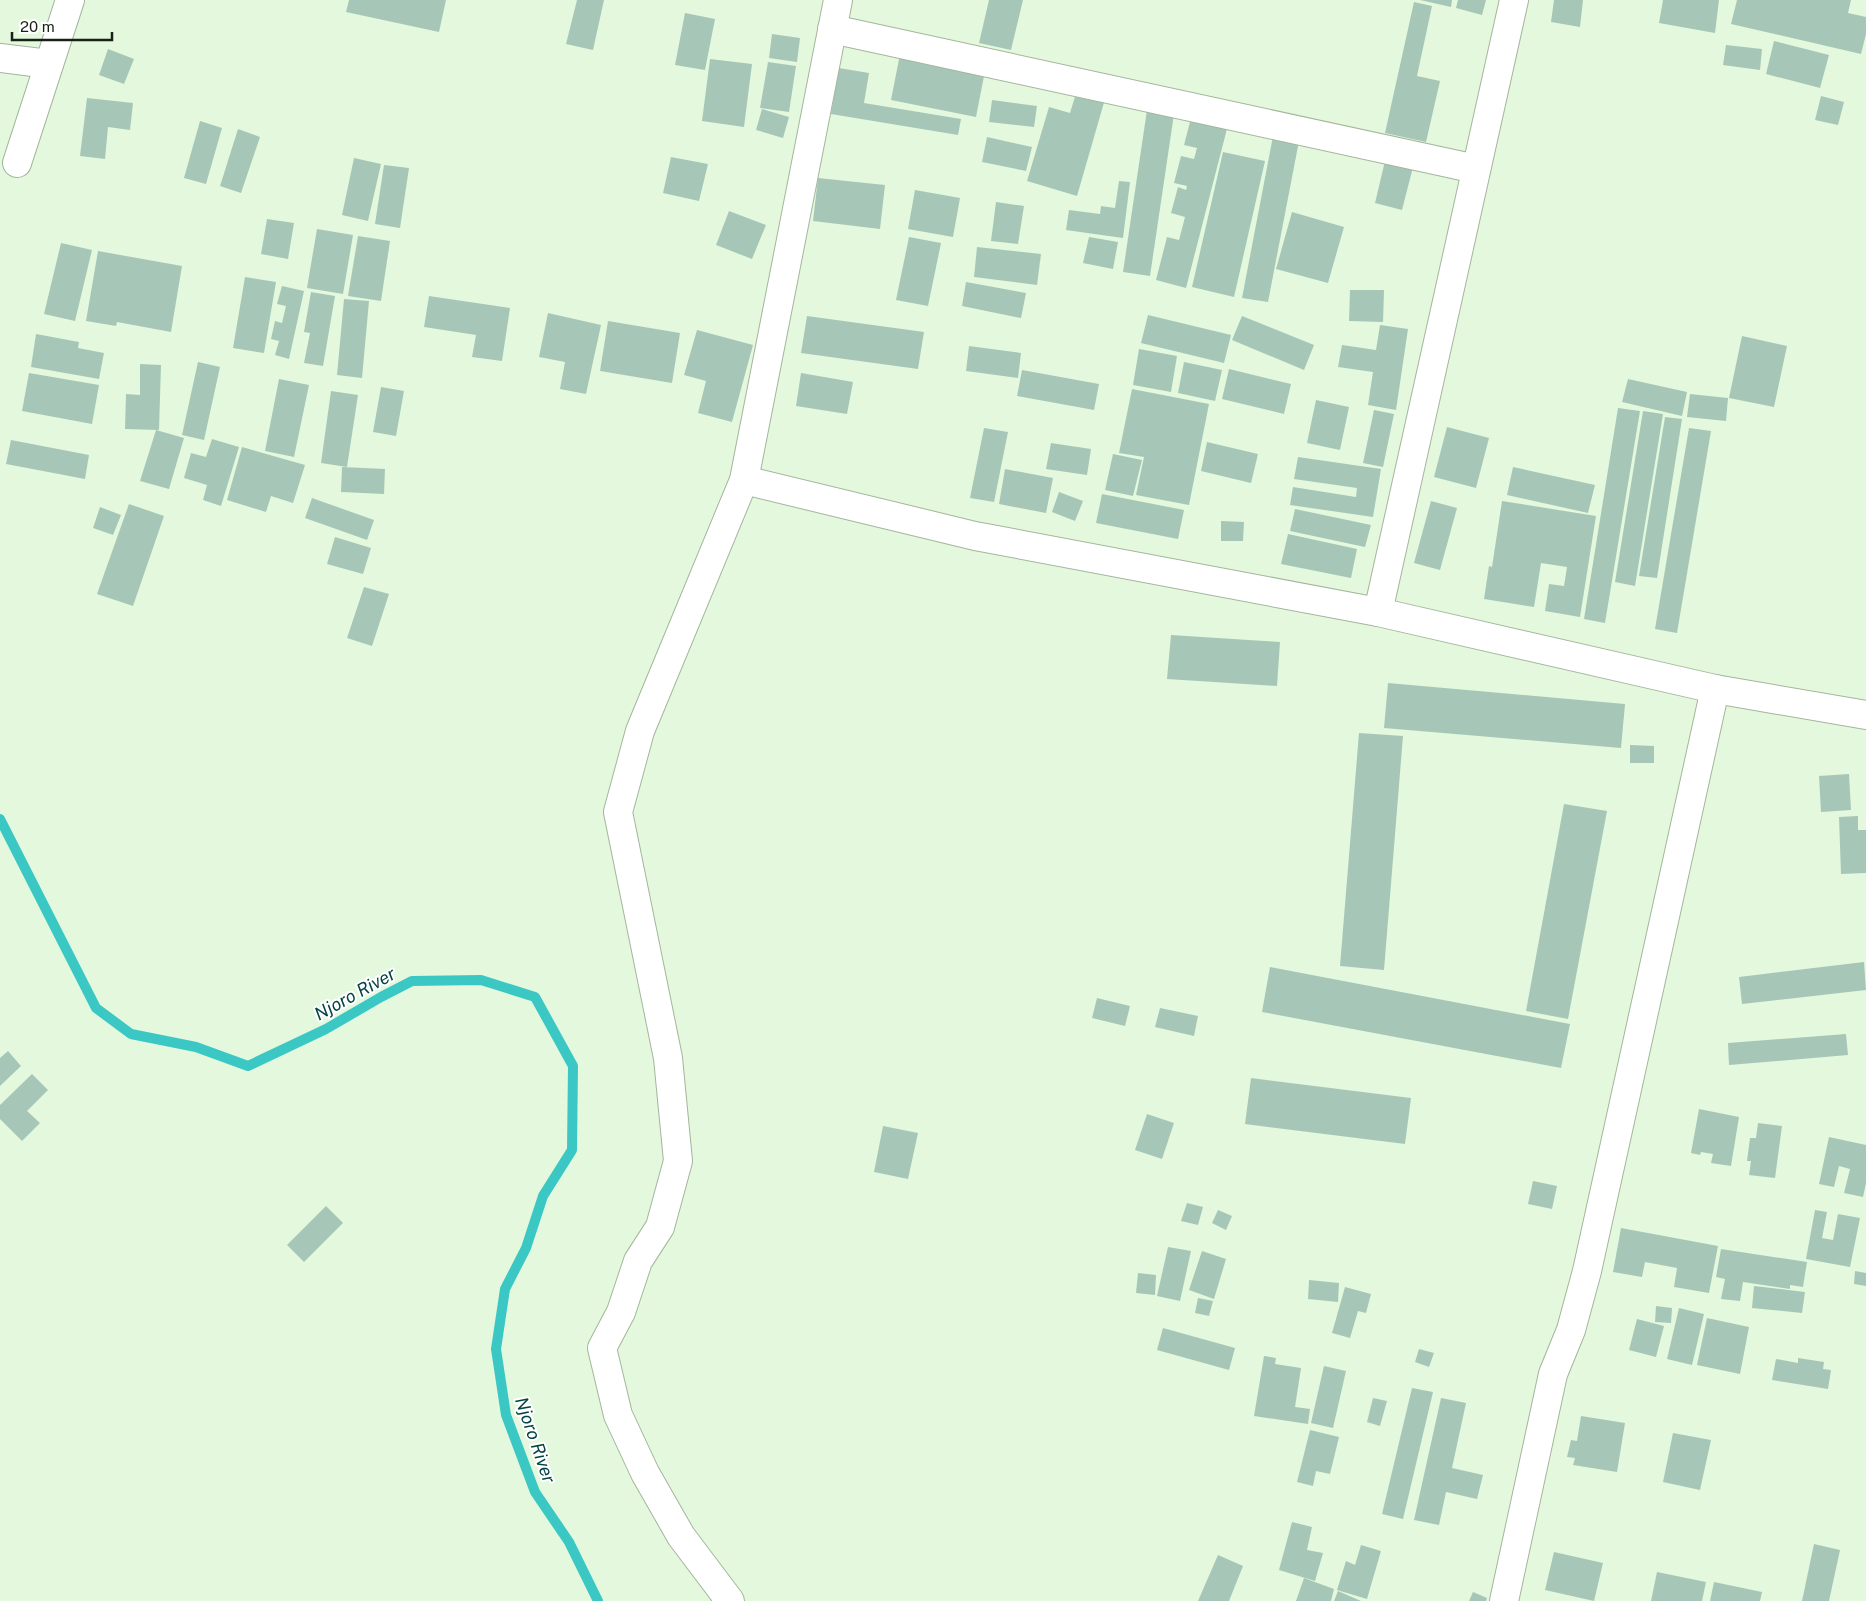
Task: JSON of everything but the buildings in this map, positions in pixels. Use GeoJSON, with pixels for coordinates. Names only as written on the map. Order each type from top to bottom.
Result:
{"type":"FeatureCollection","features":[{"type":"Feature","properties":{"kind":"street"},"geometry":{"type":"LineString","coordinates":[[17,162],[70,0]]}},
{"type":"Feature","properties":{"kind":"street"},"geometry":{"type":"LineString","coordinates":[[730,1601],[682,1536],[645,1473],[618,1415],[602,1348],[621,1312],[638,1261],[660,1227],[678,1161],[668,1058],[618,812],[640,731],[744,480],[838,0]]}},
{"type":"Feature","properties":{"kind":"street"},"geometry":{"type":"LineString","coordinates":[[1378,612],[1514,0]]}},
{"type":"Feature","properties":{"kind":"street"},"geometry":{"type":"LineString","coordinates":[[832,29],[1476,169]]}},
{"type":"Feature","properties":{"kind":"street"},"geometry":{"type":"LineString","coordinates":[[0,58],[49,64]]}},
{"type":"Feature","properties":{"kind":"street"},"geometry":{"type":"LineString","coordinates":[[744,480],[976,536],[1378,612],[1715,689],[1866,715]]}},
{"type":"Feature","properties":{"kind":"street"},"geometry":{"type":"LineString","coordinates":[[1504,1601],[1552,1374],[1571,1330],[1587,1271],[1715,689]]}},
{"type":"Feature","properties":{"kind":"waterway","name":"Njoro River"},"geometry":{"type":"LineString","coordinates":[[0,819],[96,1008],[131,1034],[196,1047],[248,1066],[326,1029],[412,981],[481,980],[535,997],[573,1066],[572,1150],[543,1196],[526,1248],[505,1289],[496,1349],[506,1415],[535,1492],[569,1542],[598,1601]]}}]}
